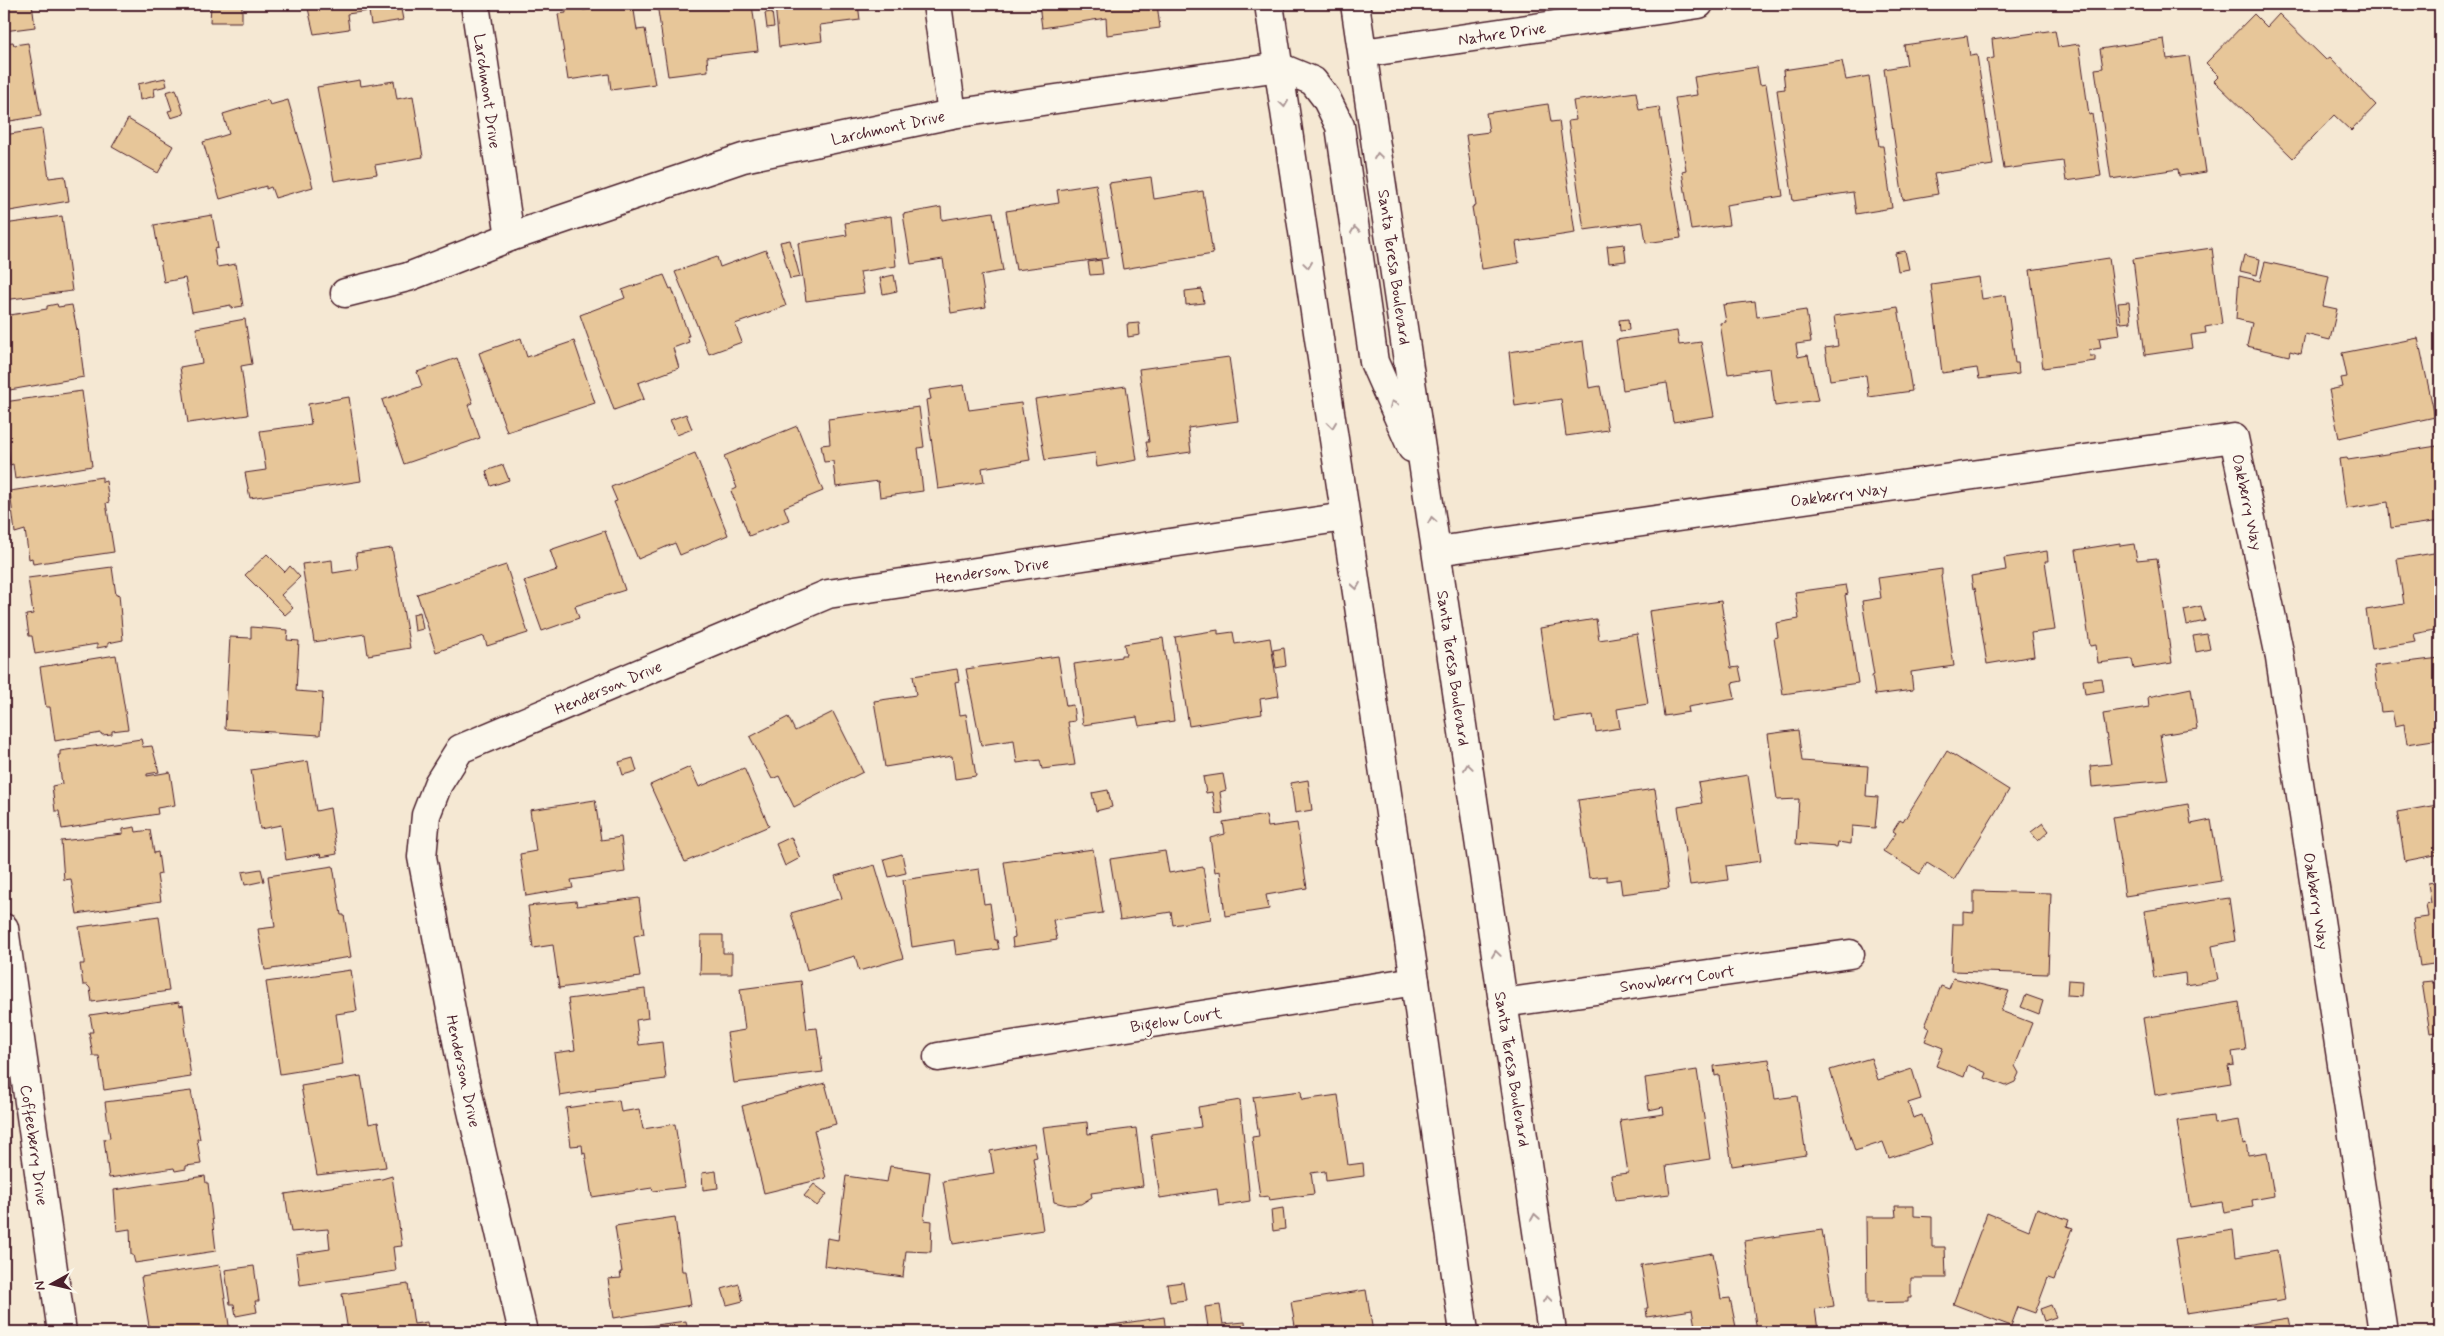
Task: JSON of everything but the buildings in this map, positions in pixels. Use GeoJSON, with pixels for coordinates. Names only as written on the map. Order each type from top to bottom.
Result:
{"type":"FeatureCollection","features":[{"type":"Feature","properties":{"kind":"street","name":"Larchmont Drive"},"geometry":{"type":"LineString","coordinates":[[476,4],[510,237]]}},
{"type":"Feature","properties":{"kind":"street"},"geometry":{"type":"LineString","coordinates":[[937,4],[952,114]]}},
{"type":"Feature","properties":{"kind":"street"},"geometry":{"type":"LineString","coordinates":[[1269,4],[1415,981],[1464,1332]]}},
{"type":"Feature","properties":{"kind":"street","name":"Santa Teresa Boulevard"},"geometry":{"type":"LineString","coordinates":[[1356,4],[1552,1332]]}},
{"type":"Feature","properties":{"kind":"street","name":"Nature Drive"},"geometry":{"type":"LineString","coordinates":[[1363,53],[1668,6],[1699,4]]}},
{"type":"Feature","properties":{"kind":"street","name":"Larchmont Drive"},"geometry":{"type":"LineString","coordinates":[[345,293],[408,278],[510,237],[743,158],[952,114],[1279,67]]}},
{"type":"Feature","properties":{"kind":"street"},"geometry":{"type":"LineString","coordinates":[[1279,67],[1313,81],[1326,98],[1340,126],[1374,362],[1427,481]]}},
{"type":"Feature","properties":{"kind":"street","name":"Oakberry Way"},"geometry":{"type":"LineString","coordinates":[[1437,551],[2234,438],[2279,652],[2383,1332]]}},
{"type":"Feature","properties":{"kind":"street","name":"Henderson Drive"},"geometry":{"type":"LineString","coordinates":[[523,1332],[463,1072],[422,858],[426,815],[438,784],[460,749],[828,594],[1345,518]]}},
{"type":"Feature","properties":{"kind":"street","name":"Coffeeberry Drive"},"geometry":{"type":"LineString","coordinates":[[4,928],[12,1041],[62,1332]]}},
{"type":"Feature","properties":{"kind":"street","name":"Snowberry Court"},"geometry":{"type":"LineString","coordinates":[[1503,1003],[1850,954]]}},
{"type":"Feature","properties":{"kind":"street","name":"Bigelow Court"},"geometry":{"type":"LineString","coordinates":[[938,1057],[1415,981]]}},
{"type":"Feature","properties":{"kind":"street"},"geometry":{"type":"LineString","coordinates":[[1451,1238],[1481,1332]]}}]}
